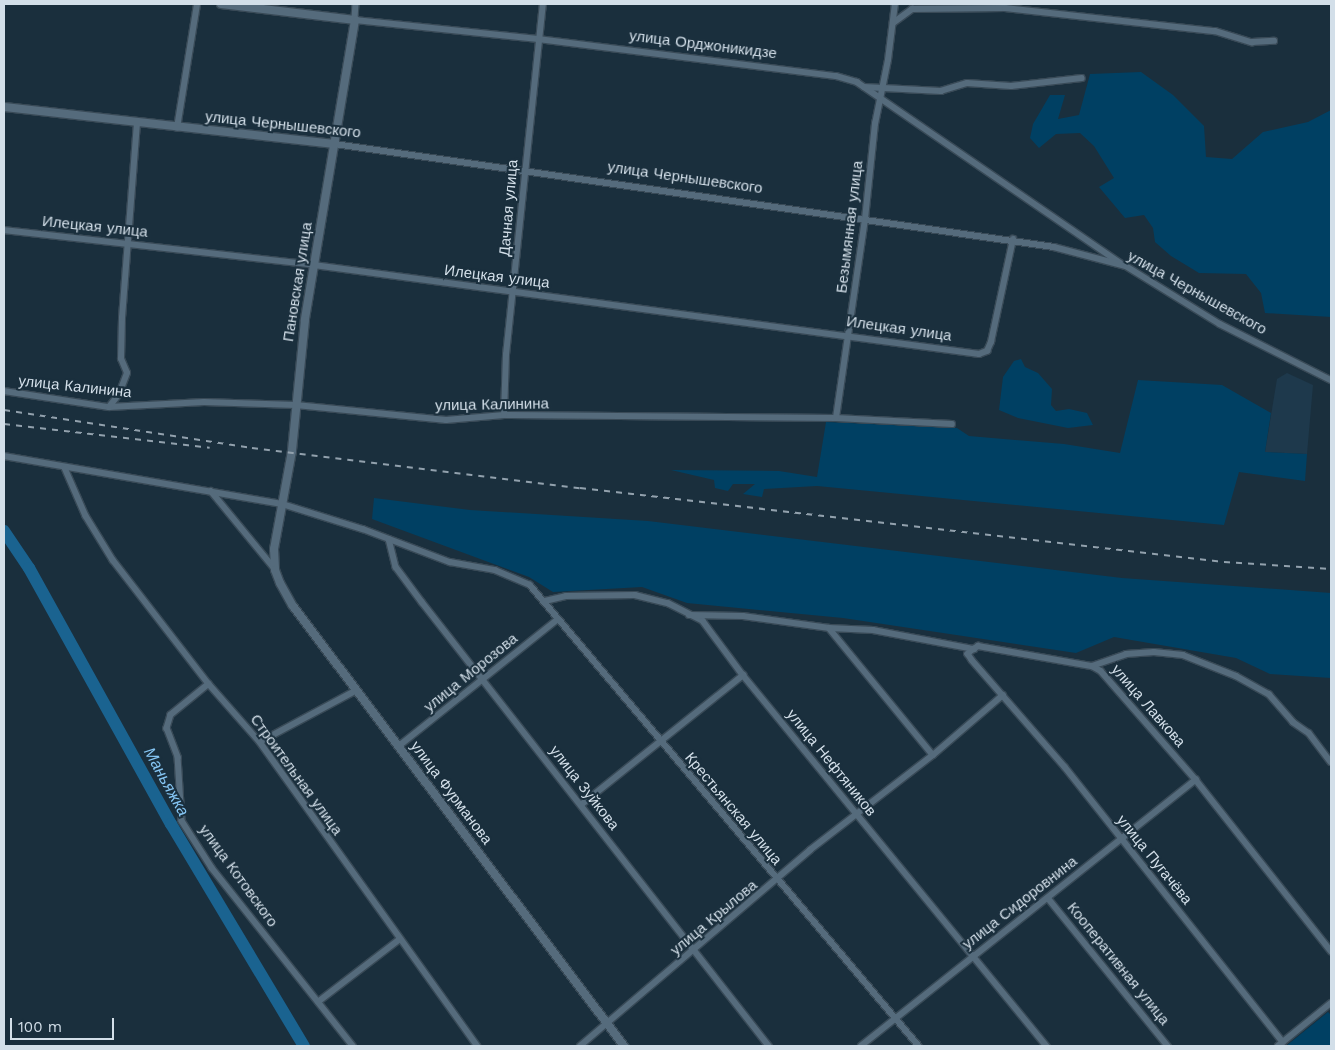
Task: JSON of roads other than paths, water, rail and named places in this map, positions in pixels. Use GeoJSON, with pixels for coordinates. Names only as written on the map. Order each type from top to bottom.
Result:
{"type":"FeatureCollection","features":[{"type":"Feature","properties":{"kind":"main road","name":"улица Орджоникидзе"},"geometry":{"type":"LineString","coordinates":[[221,4],[355,20]]}},
{"type":"Feature","properties":{"kind":"main road","name":"Пановская улица"},"geometry":{"type":"LineString","coordinates":[[274,549],[292,452],[314,264],[355,20]]}},
{"type":"Feature","properties":{"kind":"main road","name":"улица Чернышевского"},"geometry":{"type":"LineString","coordinates":[[4,107],[177,128],[335,144]]}},
{"type":"Feature","properties":{"kind":"main road","name":"улица Фурманова"},"geometry":{"type":"LineString","coordinates":[[274,549],[275,570],[293,606],[624,1046]]}},
{"type":"Feature","properties":{"kind":"street"},"geometry":{"type":"LineString","coordinates":[[177,128],[198,4]]}},
{"type":"Feature","properties":{"kind":"street"},"geometry":{"type":"LineString","coordinates":[[355,20],[356,4]]}},
{"type":"Feature","properties":{"kind":"street","name":"Дачная улица"},"geometry":{"type":"LineString","coordinates":[[504,415],[506,354],[515,292],[525,169],[543,4]]}},
{"type":"Feature","properties":{"kind":"street","name":"Безымянная улица"},"geometry":{"type":"LineString","coordinates":[[836,418],[865,219],[875,124],[881,100],[895,4]]}},
{"type":"Feature","properties":{"kind":"street"},"geometry":{"type":"LineString","coordinates":[[893,23],[912,9],[1005,8],[1215,31],[1252,42],[1274,40]]}},
{"type":"Feature","properties":{"kind":"street","name":"улица Орджоникидзе"},"geometry":{"type":"LineString","coordinates":[[355,20],[538,38],[836,76],[863,87],[1126,266]]}},
{"type":"Feature","properties":{"kind":"street"},"geometry":{"type":"LineString","coordinates":[[863,87],[941,91],[966,83],[1011,86],[1082,78]]}},
{"type":"Feature","properties":{"kind":"street"},"geometry":{"type":"LineString","coordinates":[[109,407],[119,394],[127,373],[121,359],[126,242],[137,123]]}},
{"type":"Feature","properties":{"kind":"street","name":"улица Чернышевского"},"geometry":{"type":"LineString","coordinates":[[335,144],[525,169],[1013,239],[1126,266],[1220,324],[1331,380]]}},
{"type":"Feature","properties":{"kind":"street","name":"Илецкая улица"},"geometry":{"type":"LineString","coordinates":[[4,230],[314,264],[515,292],[848,334],[979,354],[987,351],[1013,239]]}},
{"type":"Feature","properties":{"kind":"street","name":"улица Калинина"},"geometry":{"type":"LineString","coordinates":[[4,391],[109,407],[204,402],[296,405],[446,420],[504,415],[836,418],[952,424]]}},
{"type":"Feature","properties":{"kind":"street"},"geometry":{"type":"LineString","coordinates":[[4,456],[282,504],[389,539]]}},
{"type":"Feature","properties":{"kind":"street","name":"Строительная улица"},"geometry":{"type":"LineString","coordinates":[[65,468],[86,516],[113,560],[209,684],[260,742],[478,1046]]}},
{"type":"Feature","properties":{"kind":"street"},"geometry":{"type":"LineString","coordinates":[[211,492],[275,570]]}},
{"type":"Feature","properties":{"kind":"street","name":"Крестьянская улица"},"geometry":{"type":"LineString","coordinates":[[389,539],[450,562],[495,570],[530,585],[777,881],[919,1046]]}},
{"type":"Feature","properties":{"kind":"street","name":"улица Зуйкова"},"geometry":{"type":"LineString","coordinates":[[389,539],[396,567],[770,1046]]}},
{"type":"Feature","properties":{"kind":"street","name":"улица Нефтяников"},"geometry":{"type":"LineString","coordinates":[[544,602],[566,596],[635,595],[668,603],[703,622],[743,675],[856,814],[1048,1046]]}},
{"type":"Feature","properties":{"kind":"street","name":"улица Лавкова"},"geometry":{"type":"LineString","coordinates":[[689,615],[743,616],[829,628],[873,630],[974,649],[978,646],[1092,666],[1110,678],[1196,780],[1331,951]]}},
{"type":"Feature","properties":{"kind":"street","name":"улица Морозова"},"geometry":{"type":"LineString","coordinates":[[399,746],[484,680],[558,618]]}},
{"type":"Feature","properties":{"kind":"street"},"geometry":{"type":"LineString","coordinates":[[829,628],[933,755]]}},
{"type":"Feature","properties":{"kind":"street","name":"улица Пугачёва"},"geometry":{"type":"LineString","coordinates":[[974,649],[968,654],[972,660],[1065,767],[1120,839],[1284,1042]]}},
{"type":"Feature","properties":{"kind":"street"},"geometry":{"type":"LineString","coordinates":[[1092,666],[1126,654],[1154,652],[1183,656],[1236,676],[1269,694],[1293,722],[1309,733],[1331,762]]}},
{"type":"Feature","properties":{"kind":"street"},"geometry":{"type":"LineString","coordinates":[[581,805],[743,675]]}},
{"type":"Feature","properties":{"kind":"street","name":"улица Котовского"},"geometry":{"type":"LineString","coordinates":[[209,684],[171,715],[167,728],[178,757],[182,821],[212,868],[352,1046]]}},
{"type":"Feature","properties":{"kind":"street"},"geometry":{"type":"LineString","coordinates":[[260,742],[357,690]]}},
{"type":"Feature","properties":{"kind":"street","name":"улица Крылова"},"geometry":{"type":"LineString","coordinates":[[580,1046],[856,814],[933,755],[1003,695]]}},
{"type":"Feature","properties":{"kind":"street","name":"улица Сидоровнина"},"geometry":{"type":"LineString","coordinates":[[860,1046],[936,988],[973,954],[1048,898],[1196,780]]}},
{"type":"Feature","properties":{"kind":"street","name":"Кооперативная улица"},"geometry":{"type":"LineString","coordinates":[[1048,898],[1168,1046]]}},
{"type":"Feature","properties":{"kind":"street"},"geometry":{"type":"LineString","coordinates":[[318,1002],[400,939]]}},
{"type":"Feature","properties":{"kind":"street"},"geometry":{"type":"LineString","coordinates":[[1278,1046],[1331,1003]]}},
{"type":"Feature","properties":{"kind":"waterway","name":"Маньяжка"},"geometry":{"type":"LineString","coordinates":[[4,531],[29,568],[171,824],[304,1046]]}},
{"type":"Feature","properties":{"kind":"railway"},"geometry":{"type":"LineString","coordinates":[[4,410],[252,448],[580,488],[1224,562],[1331,569]]}},
{"type":"Feature","properties":{"kind":"railway"},"geometry":{"type":"LineString","coordinates":[[4,424],[210,448]]}}]}
